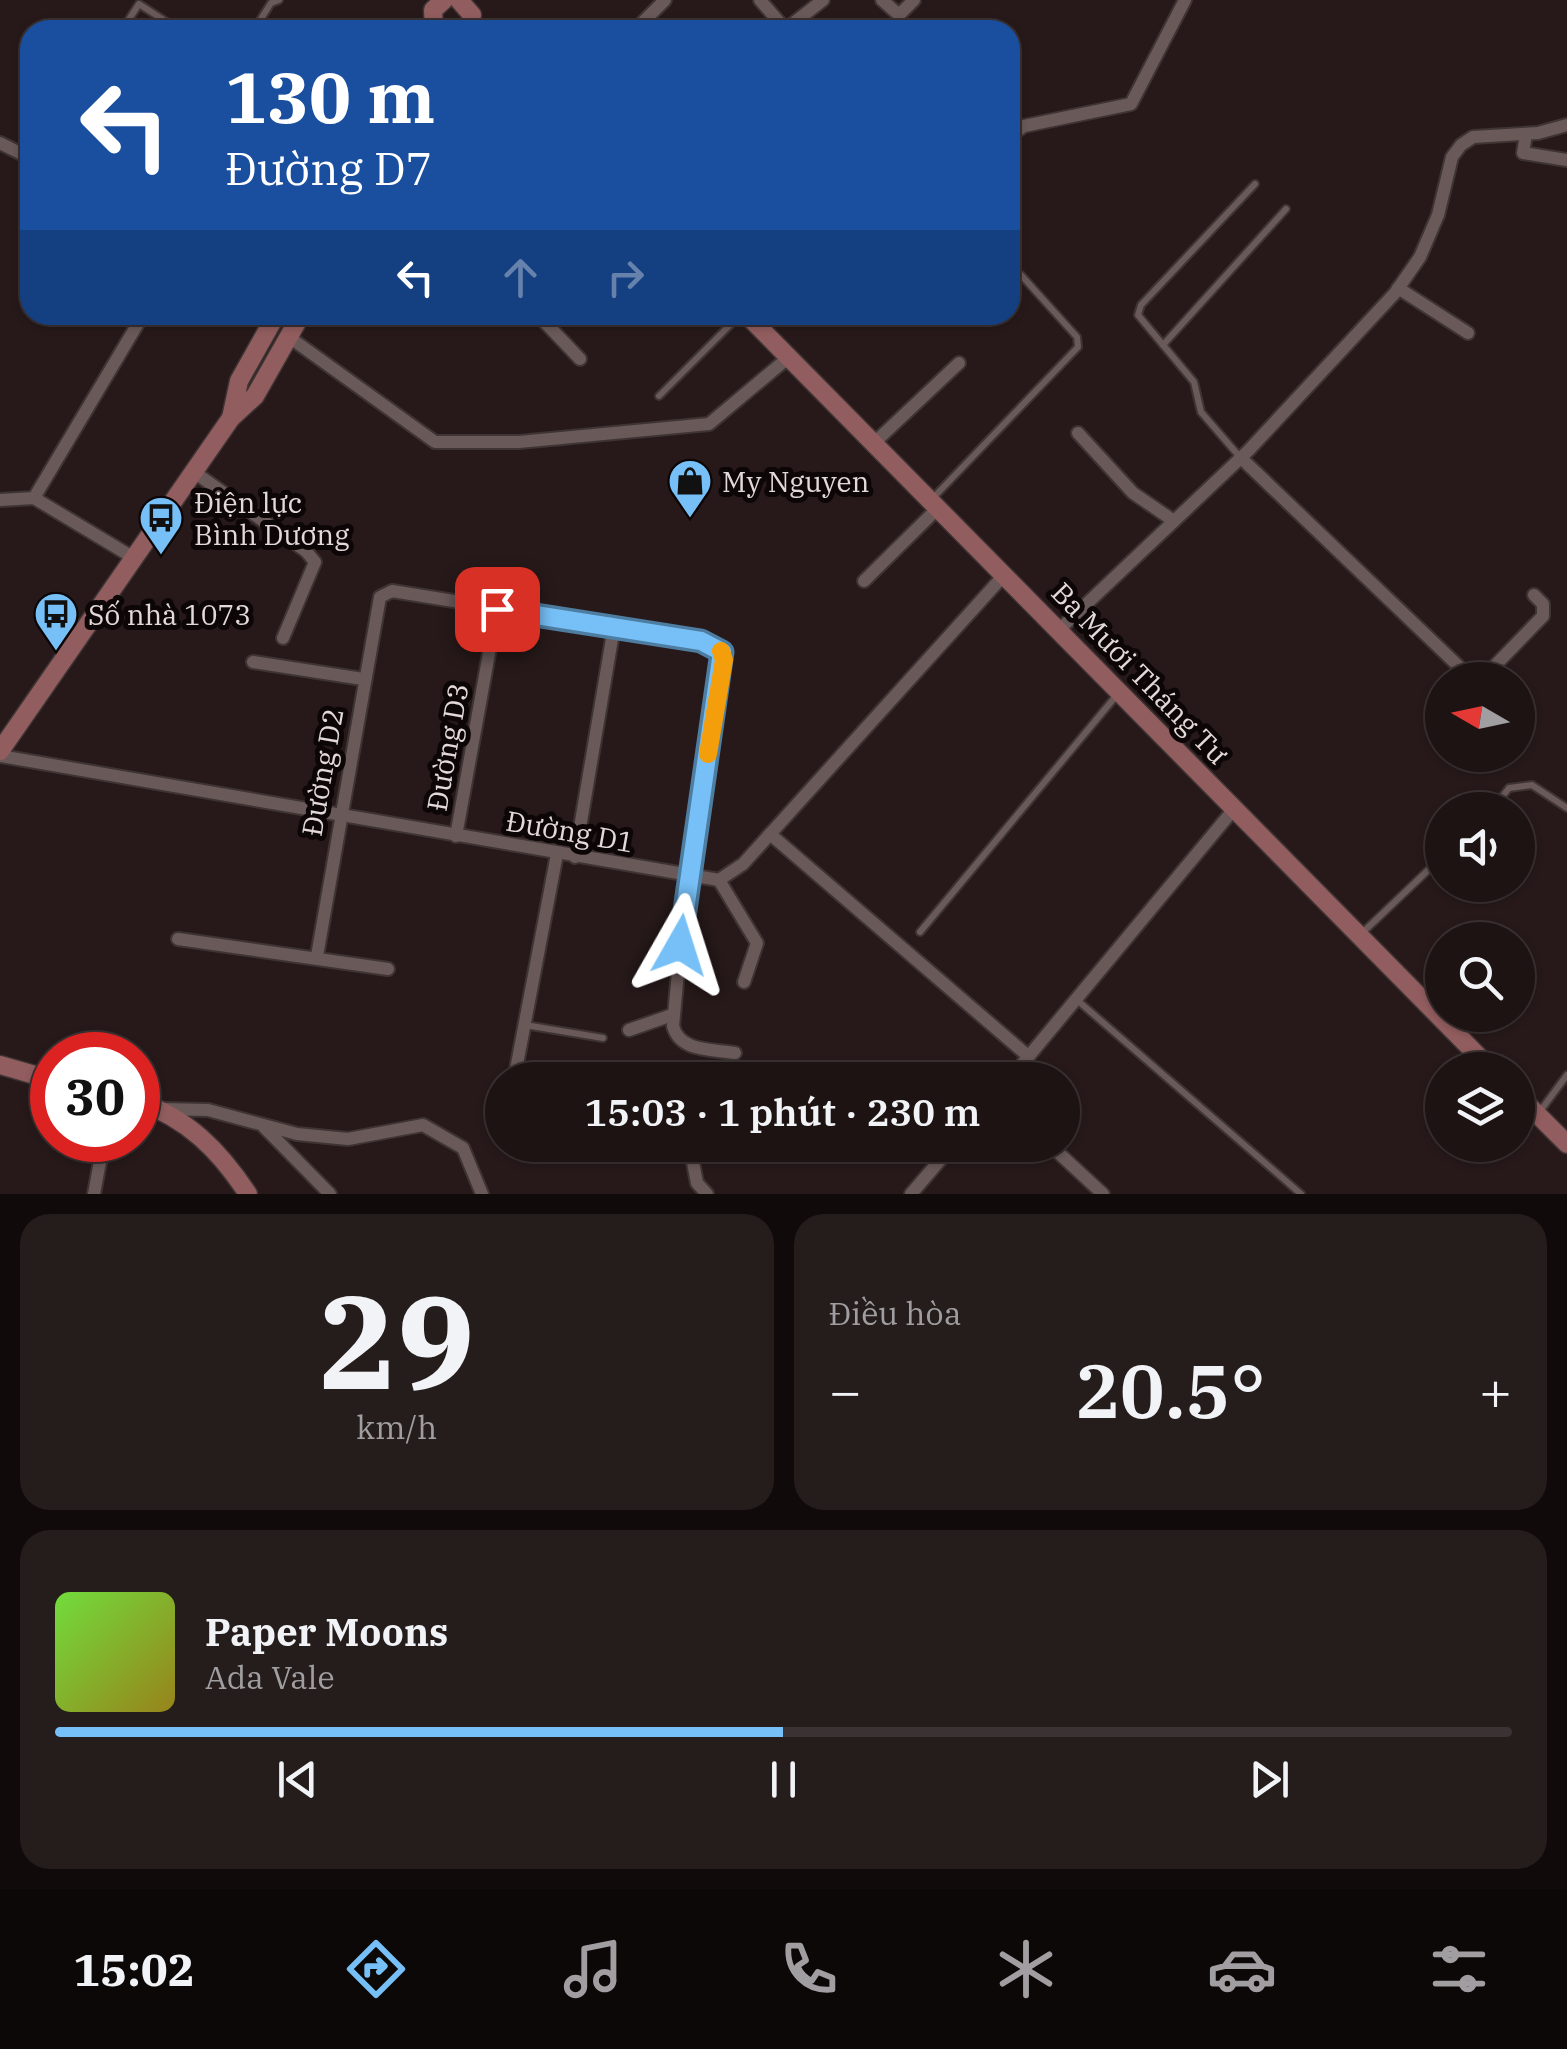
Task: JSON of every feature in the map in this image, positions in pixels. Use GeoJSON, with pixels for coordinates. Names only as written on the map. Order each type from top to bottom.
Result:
{"type":"FeatureCollection","features":[{"type":"Feature","properties":{"kind":"street"},"geometry":{"type":"LineString","coordinates":[[645,20],[664,0]]}},
{"type":"Feature","properties":{"kind":"street"},"geometry":{"type":"LineString","coordinates":[[760,0],[777,20]]}},
{"type":"Feature","properties":{"kind":"street"},"geometry":{"type":"LineString","coordinates":[[798,20],[823,0]]}},
{"type":"Feature","properties":{"kind":"street"},"geometry":{"type":"LineString","coordinates":[[882,0],[898,15],[914,0]]}},
{"type":"Feature","properties":{"kind":"street"},"geometry":{"type":"LineString","coordinates":[[1020,129],[1131,104],[1185,0]]}},
{"type":"Feature","properties":{"kind":"street"},"geometry":{"type":"LineString","coordinates":[[1060,629],[1240,457],[1398,288],[1426,243],[1452,157],[1460,145],[1473,137],[1526,134],[1567,125]]}},
{"type":"Feature","properties":{"kind":"street"},"geometry":{"type":"LineString","coordinates":[[1526,134],[1522,153],[1567,160]]}},
{"type":"Feature","properties":{"kind":"street"},"geometry":{"type":"LineString","coordinates":[[1398,288],[1468,333]]}},
{"type":"Feature","properties":{"kind":"street"},"geometry":{"type":"LineString","coordinates":[[34,498],[137,325]]}},
{"type":"Feature","properties":{"kind":"street"},"geometry":{"type":"LineString","coordinates":[[231,418],[239,382],[270,325]]}},
{"type":"Feature","properties":{"kind":"street"},"geometry":{"type":"LineString","coordinates":[[0,753],[231,418],[255,396],[295,325]]}},
{"type":"Feature","properties":{"kind":"street"},"geometry":{"type":"LineString","coordinates":[[548,325],[580,359]]}},
{"type":"Feature","properties":{"kind":"street","name":"Ba Mươi Tháng Tư"},"geometry":{"type":"LineString","coordinates":[[755,325],[1060,629],[1474,1052]]}},
{"type":"Feature","properties":{"kind":"street"},"geometry":{"type":"LineString","coordinates":[[289,336],[435,442],[519,442],[709,424],[789,357]]}},
{"type":"Feature","properties":{"kind":"street"},"geometry":{"type":"LineString","coordinates":[[874,443],[959,363]]}},
{"type":"Feature","properties":{"kind":"street"},"geometry":{"type":"LineString","coordinates":[[1078,433],[1133,493],[1174,521]]}},
{"type":"Feature","properties":{"kind":"street"},"geometry":{"type":"LineString","coordinates":[[1240,457],[1454,662]]}},
{"type":"Feature","properties":{"kind":"street"},"geometry":{"type":"LineString","coordinates":[[194,472],[306,550],[316,562],[282,638]]}},
{"type":"Feature","properties":{"kind":"street"},"geometry":{"type":"LineString","coordinates":[[0,500],[34,498],[134,558]]}},
{"type":"Feature","properties":{"kind":"street"},"geometry":{"type":"LineString","coordinates":[[864,580],[935,504]]}},
{"type":"Feature","properties":{"kind":"street"},"geometry":{"type":"LineString","coordinates":[[744,982],[757,943],[719,880],[744,864],[1005,574]]}},
{"type":"Feature","properties":{"kind":"street","name":"Đường D2"},"geometry":{"type":"LineString","coordinates":[[317,956],[380,596],[392,591],[497,609]]}},
{"type":"Feature","properties":{"kind":"street"},"geometry":{"type":"LineString","coordinates":[[1498,662],[1543,616],[1543,604],[1534,595]]}},
{"type":"Feature","properties":{"kind":"street"},"geometry":{"type":"LineString","coordinates":[[497,609],[701,641],[722,652],[724,660],[687,875],[672,1014],[675,1035],[686,1046],[735,1053]]}},
{"type":"Feature","properties":{"kind":"street","name":"Đường D3"},"geometry":{"type":"LineString","coordinates":[[456,836],[497,609]]}},
{"type":"Feature","properties":{"kind":"street"},"geometry":{"type":"LineString","coordinates":[[576,858],[614,627]]}},
{"type":"Feature","properties":{"kind":"street"},"geometry":{"type":"LineString","coordinates":[[254,662],[363,679]]}},
{"type":"Feature","properties":{"kind":"street","name":"Đường D1"},"geometry":{"type":"LineString","coordinates":[[0,753],[576,858],[719,880]]}},
{"type":"Feature","properties":{"kind":"street"},"geometry":{"type":"LineString","coordinates":[[1023,1062],[1234,810]]}},
{"type":"Feature","properties":{"kind":"street"},"geometry":{"type":"LineString","coordinates":[[770,834],[1028,1056]]}},
{"type":"Feature","properties":{"kind":"street"},"geometry":{"type":"LineString","coordinates":[[517,1062],[557,854]]}},
{"type":"Feature","properties":{"kind":"street"},"geometry":{"type":"LineString","coordinates":[[178,939],[388,968]]}},
{"type":"Feature","properties":{"kind":"street"},"geometry":{"type":"LineString","coordinates":[[630,1030],[672,1014]]}},
{"type":"Feature","properties":{"kind":"street"},"geometry":{"type":"LineString","coordinates":[[0,1066],[30,1074]]}},
{"type":"Feature","properties":{"kind":"street"},"geometry":{"type":"LineString","coordinates":[[160,1109],[208,1110],[262,1126],[348,1139],[423,1125],[463,1148],[482,1194]]}},
{"type":"Feature","properties":{"kind":"street"},"geometry":{"type":"LineString","coordinates":[[160,1110],[210,1143],[248,1194]]}},
{"type":"Feature","properties":{"kind":"street"},"geometry":{"type":"LineString","coordinates":[[1537,1114],[1567,1144]]}},
{"type":"Feature","properties":{"kind":"street"},"geometry":{"type":"LineString","coordinates":[[262,1126],[330,1194]]}},
{"type":"Feature","properties":{"kind":"street"},"geometry":{"type":"LineString","coordinates":[[94,1194],[100,1162]]}},
{"type":"Feature","properties":{"kind":"street"},"geometry":{"type":"LineString","coordinates":[[693,1162],[698,1183],[707,1194]]}},
{"type":"Feature","properties":{"kind":"street"},"geometry":{"type":"LineString","coordinates":[[911,1194],[938,1162]]}},
{"type":"Feature","properties":{"kind":"street"},"geometry":{"type":"LineString","coordinates":[[1067,1162],[1099,1193]]}},
{"type":"Feature","properties":{"kind":"lane"},"geometry":{"type":"LineString","coordinates":[[129,20],[139,4],[164,20]]}},
{"type":"Feature","properties":{"kind":"lane"},"geometry":{"type":"LineString","coordinates":[[1240,457],[1204,418],[1194,382],[1138,315],[1141,305],[1255,184]]}},
{"type":"Feature","properties":{"kind":"lane"},"geometry":{"type":"LineString","coordinates":[[1163,345],[1286,210]]}},
{"type":"Feature","properties":{"kind":"lane"},"geometry":{"type":"LineString","coordinates":[[935,504],[1078,347],[1077,337],[1021,274]]}},
{"type":"Feature","properties":{"kind":"lane"},"geometry":{"type":"LineString","coordinates":[[659,396],[734,325]]}},
{"type":"Feature","properties":{"kind":"lane"},"geometry":{"type":"LineString","coordinates":[[920,932],[1120,691]]}},
{"type":"Feature","properties":{"kind":"lane"},"geometry":{"type":"LineString","coordinates":[[1506,792],[1509,788],[1532,785],[1567,808]]}},
{"type":"Feature","properties":{"kind":"lane"},"geometry":{"type":"LineString","coordinates":[[1359,936],[1425,873]]}},
{"type":"Feature","properties":{"kind":"lane"},"geometry":{"type":"LineString","coordinates":[[1076,999],[1301,1194]]}},
{"type":"Feature","properties":{"kind":"lane"},"geometry":{"type":"LineString","coordinates":[[524,1025],[603,1038]]}},
{"type":"Feature","properties":{"kind":"lane"},"geometry":{"type":"LineString","coordinates":[[1537,1114],[1567,1076]]}},
{"type":"Feature","properties":{"kind":"slow traffic"},"geometry":{"type":"LineString","coordinates":[[708,754],[724,660],[721,651]]}},
{"type":"Feature","properties":{"kind":"place","name":"My Nguyen"},"geometry":{"type":"Point","coordinates":[690,519]}},
{"type":"Feature","properties":{"kind":"place","name":"Điện lực Bình Dương"},"geometry":{"type":"Point","coordinates":[161,556]}},
{"type":"Feature","properties":{"kind":"place","name":"Số nhà 1073"},"geometry":{"type":"Point","coordinates":[56,652]}},
{"type":"Feature","properties":{"kind":"route"},"geometry":{"type":"LineString","coordinates":[[497,609],[701,641],[718,646],[722,652],[724,660],[687,875],[680,945]]}}]}
